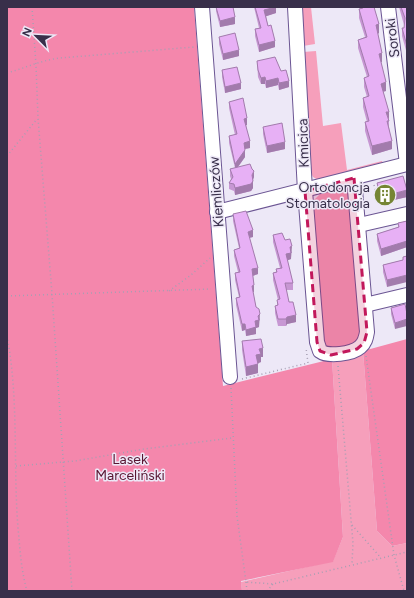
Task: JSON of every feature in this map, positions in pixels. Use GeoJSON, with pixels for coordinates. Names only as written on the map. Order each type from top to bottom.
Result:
{"type":"FeatureCollection","features":[{"type":"Feature","properties":{"kind":"street","name":"Kiemliczów"},"geometry":{"type":"LineString","coordinates":[[202,7],[217,212],[233,380]]}},
{"type":"Feature","properties":{"kind":"street","name":"Kmicica"},"geometry":{"type":"LineString","coordinates":[[295,7],[305,191],[317,342],[320,351],[331,355],[361,346],[366,338],[366,312]]}},
{"type":"Feature","properties":{"kind":"street","name":"Soroki"},"geometry":{"type":"LineString","coordinates":[[388,7],[407,164]]}},
{"type":"Feature","properties":{"kind":"street"},"geometry":{"type":"LineString","coordinates":[[217,212],[407,164]]}},
{"type":"Feature","properties":{"kind":"street"},"geometry":{"type":"LineString","coordinates":[[354,178],[366,312],[407,296]]}},
{"type":"Feature","properties":{"kind":"street"},"geometry":{"type":"LineString","coordinates":[[359,225],[407,214]]}},
{"type":"Feature","properties":{"kind":"path"},"geometry":{"type":"LineString","coordinates":[[32,7],[38,118],[52,294],[72,591]]}},
{"type":"Feature","properties":{"kind":"path"},"geometry":{"type":"LineString","coordinates":[[7,73],[36,64],[42,60],[196,46]]}},
{"type":"Feature","properties":{"kind":"path"},"geometry":{"type":"LineString","coordinates":[[7,156],[38,118]]}},
{"type":"Feature","properties":{"kind":"path"},"geometry":{"type":"LineString","coordinates":[[373,180],[377,195]]}},
{"type":"Feature","properties":{"kind":"path"},"geometry":{"type":"LineString","coordinates":[[169,291],[191,275],[215,253]]}},
{"type":"Feature","properties":{"kind":"path"},"geometry":{"type":"LineString","coordinates":[[7,296],[217,289]]}},
{"type":"Feature","properties":{"kind":"path"},"geometry":{"type":"LineString","coordinates":[[7,336],[14,396],[17,508],[21,561],[27,591]]}},
{"type":"Feature","properties":{"kind":"path"},"geometry":{"type":"LineString","coordinates":[[247,591],[237,516],[232,438],[233,380],[308,362],[306,344]]}},
{"type":"Feature","properties":{"kind":"path"},"geometry":{"type":"LineString","coordinates":[[365,350],[394,555],[404,591]]}},
{"type":"Feature","properties":{"kind":"path"},"geometry":{"type":"LineString","coordinates":[[338,364],[351,524],[352,564]]}},
{"type":"Feature","properties":{"kind":"path"},"geometry":{"type":"LineString","coordinates":[[16,466],[232,438]]}},
{"type":"Feature","properties":{"kind":"path"},"geometry":{"type":"LineString","coordinates":[[351,524],[381,558]]}},
{"type":"Feature","properties":{"kind":"path"},"geometry":{"type":"LineString","coordinates":[[246,582],[273,584],[407,552]]}},
{"type":"Feature","properties":{"kind":"path"},"geometry":{"type":"LineString","coordinates":[[267,591],[273,584]]}},
{"type":"Feature","properties":{"kind":"highlighted area"},"geometry":{"type":"Polygon","coordinates":[[[354,178],[367,332],[364,343],[357,349],[331,355],[320,351],[317,342],[305,191],[354,178]]]}},
{"type":"Feature","properties":{"kind":"shaded area"},"geometry":{"type":"Polygon","coordinates":[[[299,7],[311,7],[315,44],[303,46],[299,7]]]}},
{"type":"Feature","properties":{"kind":"shaded area"},"geometry":{"type":"Polygon","coordinates":[[[316,51],[323,126],[341,123],[347,170],[382,161],[383,164],[318,180],[313,177],[311,173],[309,173],[303,52],[316,51]]]}},
{"type":"Feature","properties":{"kind":"shaded area"},"geometry":{"type":"Polygon","coordinates":[[[344,188],[349,192],[364,334],[360,342],[332,352],[322,343],[311,201],[313,201],[320,194],[344,188]]]}},
{"type":"Feature","properties":{"kind":"shaded area"},"geometry":{"type":"Polygon","coordinates":[[[363,351],[377,531],[392,546],[407,543],[407,591],[242,591],[241,582],[333,561],[343,537],[332,359],[363,351]]]}},
{"type":"Feature","properties":{"kind":"green space","name":"Lasek Marceliński"},"geometry":{"type":"Polygon","coordinates":[[[7,7],[194,7],[223,386],[332,359],[343,537],[333,562],[241,581],[242,591],[7,591],[7,7]]]}},
{"type":"Feature","properties":{"kind":"green space"},"geometry":{"type":"Polygon","coordinates":[[[407,339],[407,543],[392,546],[377,531],[363,351],[407,339]]]}},
{"type":"Feature","properties":{"kind":"building"},"geometry":{"type":"Polygon","coordinates":[[[216,7],[233,7],[235,17],[220,21],[216,7]]]}},
{"type":"Feature","properties":{"kind":"building"},"geometry":{"type":"Polygon","coordinates":[[[255,7],[276,7],[264,10],[268,26],[271,25],[275,41],[259,45],[255,29],[261,28],[255,7]]]}},
{"type":"Feature","properties":{"kind":"building"},"geometry":{"type":"Polygon","coordinates":[[[363,7],[374,7],[379,24],[376,25],[382,53],[379,54],[386,82],[381,84],[389,112],[386,112],[392,141],[372,146],[365,122],[369,121],[363,98],[369,96],[364,78],[369,76],[358,40],[367,37],[359,9],[363,7]]]}},
{"type":"Feature","properties":{"kind":"building"},"geometry":{"type":"Polygon","coordinates":[[[401,7],[407,7],[407,46],[402,28],[404,28],[405,18],[401,7]]]}},
{"type":"Feature","properties":{"kind":"building"},"geometry":{"type":"Polygon","coordinates":[[[235,33],[239,50],[223,54],[219,37],[235,33]]]}},
{"type":"Feature","properties":{"kind":"building"},"geometry":{"type":"Polygon","coordinates":[[[275,57],[281,71],[286,70],[289,81],[279,83],[278,78],[266,81],[265,77],[261,78],[257,61],[275,57]]]}},
{"type":"Feature","properties":{"kind":"building"},"geometry":{"type":"Polygon","coordinates":[[[237,67],[241,83],[225,87],[222,70],[237,67]]]}},
{"type":"Feature","properties":{"kind":"building"},"geometry":{"type":"Polygon","coordinates":[[[243,98],[247,118],[244,119],[250,141],[244,143],[245,150],[235,164],[229,136],[237,134],[229,102],[243,98]]]}},
{"type":"Feature","properties":{"kind":"building"},"geometry":{"type":"Polygon","coordinates":[[[282,123],[285,142],[267,146],[263,127],[282,123]]]}},
{"type":"Feature","properties":{"kind":"building"},"geometry":{"type":"Polygon","coordinates":[[[250,164],[254,171],[252,175],[253,181],[251,184],[235,188],[234,184],[229,183],[233,177],[230,169],[250,164]]]}},
{"type":"Feature","properties":{"kind":"building"},"geometry":{"type":"Polygon","coordinates":[[[403,176],[407,190],[381,197],[377,183],[403,176]]]}},
{"type":"Feature","properties":{"kind":"building"},"geometry":{"type":"Polygon","coordinates":[[[246,211],[253,230],[248,232],[258,268],[252,269],[254,285],[252,286],[256,307],[259,309],[260,314],[258,316],[259,320],[255,321],[256,327],[246,330],[245,324],[242,324],[236,298],[240,297],[235,273],[240,272],[234,250],[240,248],[233,214],[246,211]]]}},
{"type":"Feature","properties":{"kind":"building"},"geometry":{"type":"Polygon","coordinates":[[[407,221],[407,241],[381,249],[377,234],[399,227],[398,223],[407,221]]]}},
{"type":"Feature","properties":{"kind":"building"},"geometry":{"type":"Polygon","coordinates":[[[282,233],[285,240],[290,239],[292,246],[290,247],[291,253],[286,254],[293,283],[285,283],[289,302],[293,302],[296,315],[287,317],[286,319],[278,319],[275,306],[278,305],[277,300],[280,299],[273,273],[277,272],[276,269],[282,268],[273,235],[282,233]]]}},
{"type":"Feature","properties":{"kind":"building"},"geometry":{"type":"Polygon","coordinates":[[[407,256],[407,275],[387,280],[383,265],[403,260],[403,257],[407,256]]]}},
{"type":"Feature","properties":{"kind":"building"},"geometry":{"type":"Polygon","coordinates":[[[405,304],[407,319],[395,323],[391,308],[405,304]]]}},
{"type":"Feature","properties":{"kind":"building"},"geometry":{"type":"Polygon","coordinates":[[[261,339],[263,348],[259,349],[261,354],[256,355],[258,364],[246,367],[242,341],[261,339]]]}},
{"type":"Feature","properties":{"kind":"place","name":"Ortodoncja Stomatologia"},"geometry":{"type":"Point","coordinates":[385,195]}}]}
